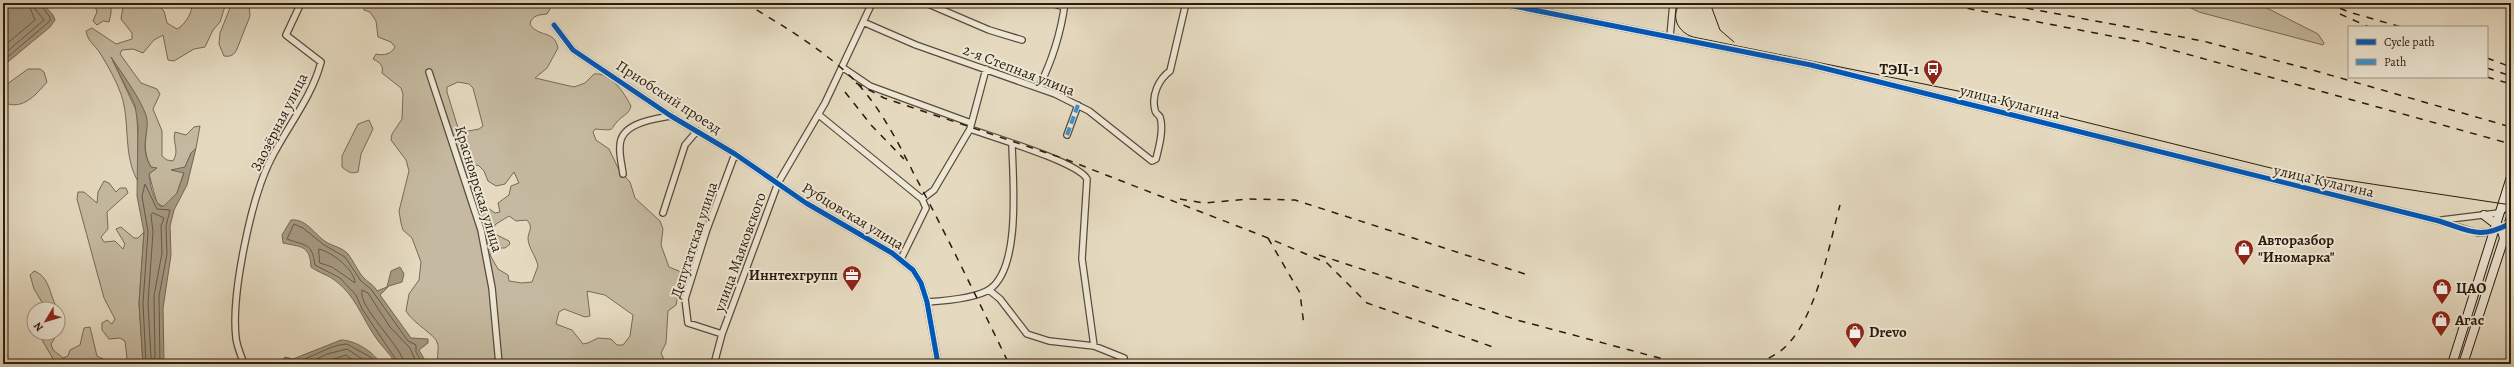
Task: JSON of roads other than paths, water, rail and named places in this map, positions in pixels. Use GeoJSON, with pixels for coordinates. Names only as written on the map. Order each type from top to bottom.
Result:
{"type":"FeatureCollection","features":[{"type":"Feature","properties":{"kind":"main road"},"geometry":{"type":"LineString","coordinates":[[2504,239],[2498,225],[2499,213],[2511,177]]}},
{"type":"Feature","properties":{"kind":"main road"},"geometry":{"type":"LineString","coordinates":[[2484,215],[2498,225]]}},
{"type":"Feature","properties":{"kind":"main road"},"geometry":{"type":"LineString","coordinates":[[2463,364],[2510,221]]}},
{"type":"Feature","properties":{"kind":"main road"},"geometry":{"type":"LineString","coordinates":[[2452,364],[2493,232],[2498,225]]}},
{"type":"Feature","properties":{"kind":"street","name":"Заозёрная улица"},"geometry":{"type":"LineString","coordinates":[[244,364],[237,346],[235,331],[240,264],[247,236],[269,164],[307,94],[321,62],[286,35],[301,3]]}},
{"type":"Feature","properties":{"kind":"street","name":"улица Маяковского"},"geometry":{"type":"LineString","coordinates":[[714,364],[722,334],[778,183],[819,114],[872,3]]}},
{"type":"Feature","properties":{"kind":"street"},"geometry":{"type":"LineString","coordinates":[[926,3],[989,30],[1022,40]]}},
{"type":"Feature","properties":{"kind":"street"},"geometry":{"type":"LineString","coordinates":[[1039,87],[1049,66],[1062,22],[1064,5],[1051,3]]}},
{"type":"Feature","properties":{"kind":"street","name":"2-я Степная улица"},"geometry":{"type":"LineString","coordinates":[[863,22],[916,45],[1039,87],[1078,105],[1089,111],[1152,161],[1156,159],[1161,131],[1160,117],[1154,110],[1155,92],[1161,77],[1170,71],[1186,3]]}},
{"type":"Feature","properties":{"kind":"street","name":"улица Кулагина"},"geometry":{"type":"LineString","coordinates":[[1498,3],[1811,65],[2273,181],[2439,220],[2478,233],[2493,232]]}},
{"type":"Feature","properties":{"kind":"street"},"geometry":{"type":"LineString","coordinates":[[1670,37],[1673,3]]}},
{"type":"Feature","properties":{"kind":"street","name":"Приобский проезд"},"geometry":{"type":"LineString","coordinates":[[554,25],[573,50],[671,116],[735,154],[778,183]]}},
{"type":"Feature","properties":{"kind":"street"},"geometry":{"type":"LineString","coordinates":[[842,67],[870,86],[971,126],[1012,145],[1077,169],[1087,179],[1082,259],[1094,346]]}},
{"type":"Feature","properties":{"kind":"street"},"geometry":{"type":"LineString","coordinates":[[922,199],[934,190],[971,126],[986,69]]}},
{"type":"Feature","properties":{"kind":"street","name":"Красноярская улица"},"geometry":{"type":"LineString","coordinates":[[429,72],[481,230],[492,288],[499,364]]}},
{"type":"Feature","properties":{"kind":"street"},"geometry":{"type":"LineString","coordinates":[[1067,136],[1078,105]]}},
{"type":"Feature","properties":{"kind":"street"},"geometry":{"type":"LineString","coordinates":[[819,114],[922,199],[926,208],[901,259]]}},
{"type":"Feature","properties":{"kind":"street","name":"Приобский проезд"},"geometry":{"type":"LineString","coordinates":[[623,174],[620,146],[624,133],[638,124],[671,116]]}},
{"type":"Feature","properties":{"kind":"street"},"geometry":{"type":"LineString","coordinates":[[662,212],[685,145],[697,131]]}},
{"type":"Feature","properties":{"kind":"street"},"geometry":{"type":"LineString","coordinates":[[927,302],[949,300],[989,290],[1001,277],[1007,261],[1012,218],[1012,145]]}},
{"type":"Feature","properties":{"kind":"street","name":"Депутатская улица"},"geometry":{"type":"LineString","coordinates":[[722,334],[688,323],[685,300],[707,229],[735,154]]}},
{"type":"Feature","properties":{"kind":"street","name":"Рубцовская улица"},"geometry":{"type":"LineString","coordinates":[[778,183],[806,203],[901,259],[914,270],[921,283],[927,302],[938,364]]}},
{"type":"Feature","properties":{"kind":"street"},"geometry":{"type":"LineString","coordinates":[[2499,213],[2511,203]]}},
{"type":"Feature","properties":{"kind":"street","name":"улица Кулагина"},"geometry":{"type":"LineString","coordinates":[[2439,220],[2499,213]]}},
{"type":"Feature","properties":{"kind":"street"},"geometry":{"type":"LineString","coordinates":[[2498,225],[2510,221]]}},
{"type":"Feature","properties":{"kind":"street"},"geometry":{"type":"LineString","coordinates":[[989,290],[1000,299],[1027,334],[1049,341],[1094,346],[1123,361]]}},
{"type":"Feature","properties":{"kind":"water"},"geometry":{"type":"Polygon","coordinates":[[[3,3],[42,3],[53,15],[55,20],[50,27],[3,66],[3,3]]]}},
{"type":"Feature","properties":{"kind":"water"},"geometry":{"type":"Polygon","coordinates":[[[111,57],[135,93],[146,115],[147,127],[145,152],[151,167],[157,168],[149,174],[151,187],[160,206],[164,206],[177,193],[184,173],[171,170],[185,167],[191,153],[196,148],[187,185],[174,210],[170,226],[171,255],[163,308],[164,364],[143,364],[139,303],[144,232],[137,196],[138,126],[135,105],[111,57]]]}},
{"type":"Feature","properties":{"kind":"water"},"geometry":{"type":"Polygon","coordinates":[[[291,220],[296,220],[306,224],[326,242],[346,252],[363,277],[377,291],[387,287],[391,271],[400,267],[404,274],[402,282],[389,286],[380,295],[411,338],[428,339],[428,343],[419,350],[427,364],[396,364],[376,339],[349,294],[334,280],[311,267],[309,255],[303,248],[283,243],[282,235],[291,220]]]}},
{"type":"Feature","properties":{"kind":"water"},"geometry":{"type":"Polygon","coordinates":[[[341,340],[358,344],[374,355],[380,364],[278,364],[285,357],[293,359],[341,340]]]}},
{"type":"Feature","properties":{"kind":"tram line"},"geometry":{"type":"LineString","coordinates":[[1680,3],[1676,14],[1677,23],[1683,32],[1693,37],[1968,93],[2279,170],[2511,205]]}},
{"type":"Feature","properties":{"kind":"tram line"},"geometry":{"type":"LineString","coordinates":[[1710,3],[1720,30],[1734,42]]}},
{"type":"Feature","properties":{"kind":"railway"},"geometry":{"type":"LineString","coordinates":[[745,3],[789,30],[833,61],[867,94],[902,150],[1009,364]]}},
{"type":"Feature","properties":{"kind":"railway"},"geometry":{"type":"LineString","coordinates":[[1940,3],[2147,43],[2511,144]]}},
{"type":"Feature","properties":{"kind":"railway"},"geometry":{"type":"LineString","coordinates":[[1999,3],[2203,41],[2316,71],[2511,127]]}},
{"type":"Feature","properties":{"kind":"railway"},"geometry":{"type":"LineString","coordinates":[[2327,3],[2349,12],[2398,26]]}},
{"type":"Feature","properties":{"kind":"railway"},"geometry":{"type":"LineString","coordinates":[[2340,14],[2367,26]]}},
{"type":"Feature","properties":{"kind":"railway"},"geometry":{"type":"LineString","coordinates":[[2488,58],[2511,67]]}},
{"type":"Feature","properties":{"kind":"railway"},"geometry":{"type":"LineString","coordinates":[[2488,68],[2511,76]]}},
{"type":"Feature","properties":{"kind":"railway"},"geometry":{"type":"LineString","coordinates":[[2488,77],[2511,84]]}},
{"type":"Feature","properties":{"kind":"railway"},"geometry":{"type":"LineString","coordinates":[[856,83],[884,98],[1065,159],[1268,238],[1327,263],[1367,303],[1493,347]]}},
{"type":"Feature","properties":{"kind":"railway"},"geometry":{"type":"LineString","coordinates":[[845,92],[872,126],[904,159]]}},
{"type":"Feature","properties":{"kind":"railway"},"geometry":{"type":"LineString","coordinates":[[1180,199],[1204,203],[1249,199],[1295,200],[1525,274]]}},
{"type":"Feature","properties":{"kind":"railway"},"geometry":{"type":"LineString","coordinates":[[1756,364],[1773,356],[1784,348],[1797,332],[1806,316],[1821,279],[1840,205]]}},
{"type":"Feature","properties":{"kind":"railway"},"geometry":{"type":"LineString","coordinates":[[1268,238],[1300,293],[1304,326]]}},
{"type":"Feature","properties":{"kind":"railway"},"geometry":{"type":"LineString","coordinates":[[1319,255],[1517,320],[1682,364]]}},
{"type":"Feature","properties":{"kind":"place","name":"ТЭЦ-1"},"geometry":{"type":"Point","coordinates":[1933,86]}},
{"type":"Feature","properties":{"kind":"place","name":"Авторазбор \"Иномарка\""},"geometry":{"type":"Point","coordinates":[2244,266]}},
{"type":"Feature","properties":{"kind":"place","name":"Иннтехгрупп"},"geometry":{"type":"Point","coordinates":[852,292]}},
{"type":"Feature","properties":{"kind":"place","name":"ЦАО"},"geometry":{"type":"Point","coordinates":[2442,305]}},
{"type":"Feature","properties":{"kind":"place","name":"Агас"},"geometry":{"type":"Point","coordinates":[2441,337]}},
{"type":"Feature","properties":{"kind":"place","name":"Drevo"},"geometry":{"type":"Point","coordinates":[1855,349]}}]}
